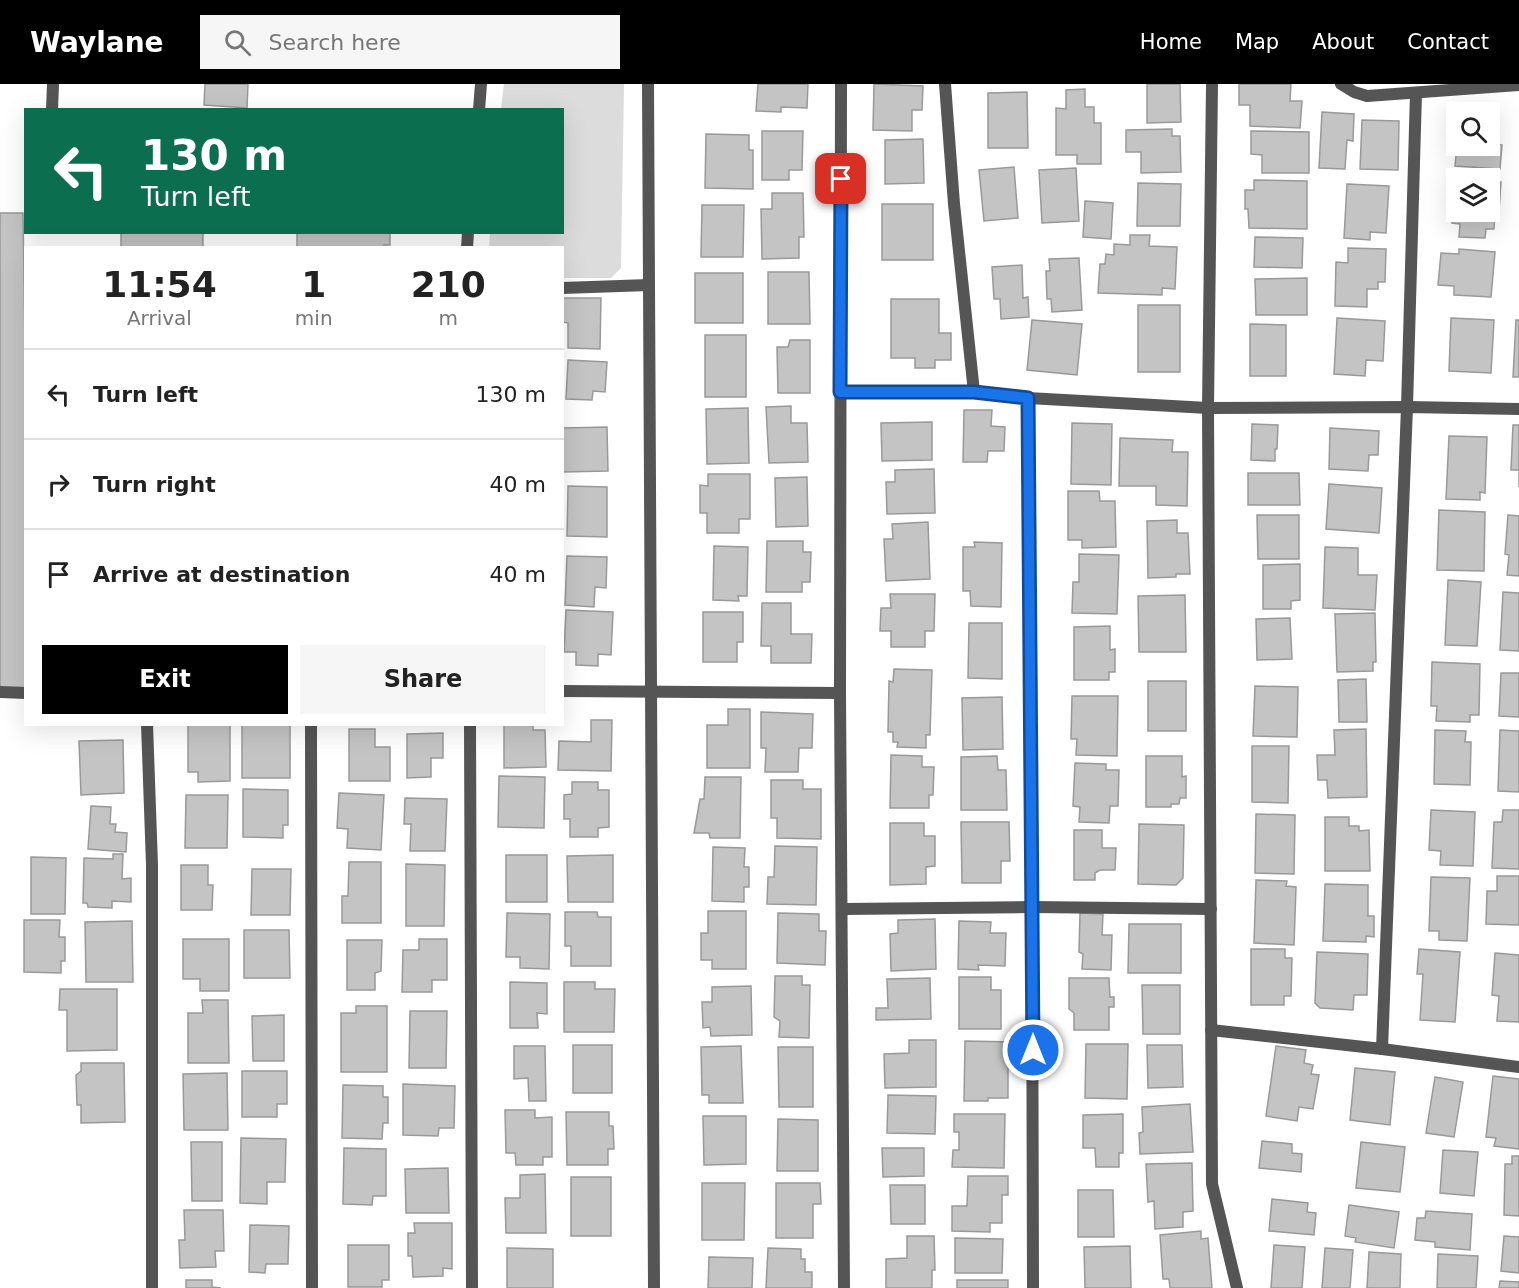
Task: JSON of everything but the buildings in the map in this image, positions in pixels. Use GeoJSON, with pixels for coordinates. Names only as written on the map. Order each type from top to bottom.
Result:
{"type":"FeatureCollection","features":[{"type":"Feature","properties":{"kind":"street"},"geometry":{"type":"LineString","coordinates":[[52,108],[53,84]]}},
{"type":"Feature","properties":{"kind":"street"},"geometry":{"type":"LineString","coordinates":[[479,108],[481,84]]}},
{"type":"Feature","properties":{"kind":"street"},"geometry":{"type":"LineString","coordinates":[[648,84],[654,1288]]}},
{"type":"Feature","properties":{"kind":"street"},"geometry":{"type":"LineString","coordinates":[[841,84],[840,693],[844,1288]]}},
{"type":"Feature","properties":{"kind":"street"},"geometry":{"type":"LineString","coordinates":[[945,84],[954,204],[974,392]]}},
{"type":"Feature","properties":{"kind":"street"},"geometry":{"type":"LineString","coordinates":[[1212,84],[1208,408],[1212,1184],[1237,1288]]}},
{"type":"Feature","properties":{"kind":"street"},"geometry":{"type":"LineString","coordinates":[[1341,84],[1354,92],[1367,96],[1519,85]]}},
{"type":"Feature","properties":{"kind":"street"},"geometry":{"type":"LineString","coordinates":[[1382,1049],[1407,407],[1416,93]]}},
{"type":"Feature","properties":{"kind":"street"},"geometry":{"type":"LineString","coordinates":[[564,288],[649,285]]}},
{"type":"Feature","properties":{"kind":"street"},"geometry":{"type":"LineString","coordinates":[[840,392],[974,392],[1028,398],[1208,408],[1519,409]]}},
{"type":"Feature","properties":{"kind":"street"},"geometry":{"type":"LineString","coordinates":[[1028,398],[1033,1288]]}},
{"type":"Feature","properties":{"kind":"street"},"geometry":{"type":"LineString","coordinates":[[564,690],[840,693]]}},
{"type":"Feature","properties":{"kind":"street"},"geometry":{"type":"LineString","coordinates":[[0,692],[24,693]]}},
{"type":"Feature","properties":{"kind":"street"},"geometry":{"type":"LineString","coordinates":[[147,726],[152,865],[152,1288]]}},
{"type":"Feature","properties":{"kind":"street"},"geometry":{"type":"LineString","coordinates":[[311,726],[312,1288]]}},
{"type":"Feature","properties":{"kind":"street"},"geometry":{"type":"LineString","coordinates":[[470,726],[472,1288]]}},
{"type":"Feature","properties":{"kind":"street"},"geometry":{"type":"LineString","coordinates":[[843,909],[1032,907],[1211,909]]}},
{"type":"Feature","properties":{"kind":"street"},"geometry":{"type":"LineString","coordinates":[[1211,1030],[1519,1067]]}},
{"type":"Feature","properties":{"kind":"shaded area"},"geometry":{"type":"Polygon","coordinates":[[[504,84],[624,84],[621,268],[611,278],[564,278],[564,246],[489,246],[490,234],[564,234],[564,108],[501,108],[504,84]]]}},
{"type":"Feature","properties":{"kind":"route"},"geometry":{"type":"LineString","coordinates":[[841,179],[840,392],[974,392],[1028,398],[1033,1050]]}}]}
